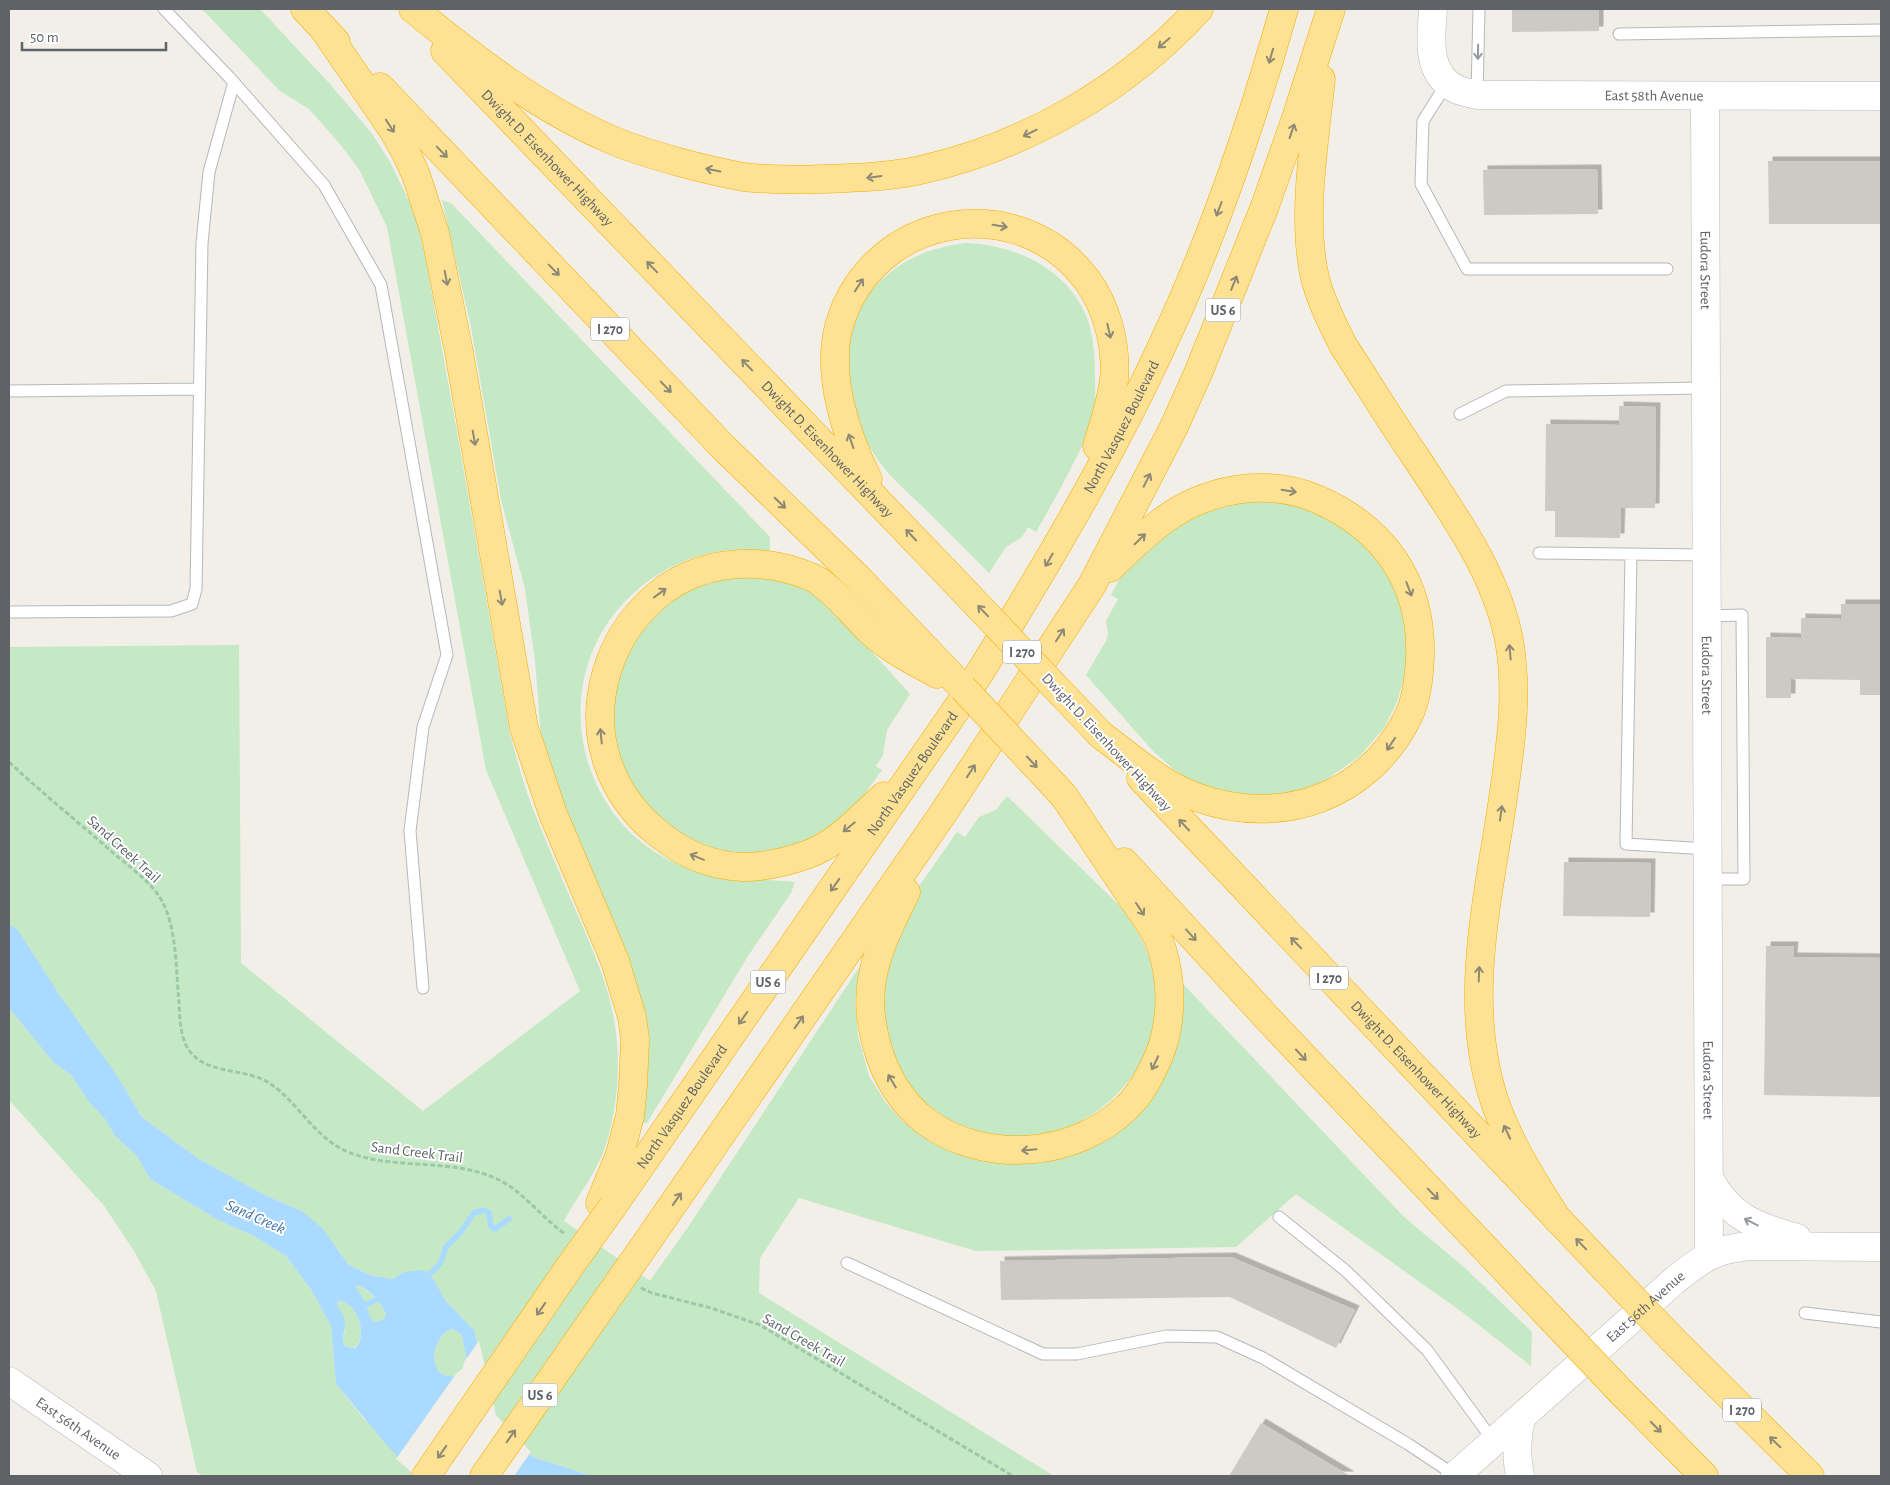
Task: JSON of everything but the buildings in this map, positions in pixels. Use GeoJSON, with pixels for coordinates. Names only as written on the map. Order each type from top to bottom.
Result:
{"type":"FeatureCollection","features":[{"type":"Feature","properties":{"kind":"highway","name":"I 270"},"geometry":{"type":"LineString","coordinates":[[305,9],[723,447],[858,578],[895,635]]}},
{"type":"Feature","properties":{"kind":"highway","name":"Dwight D. Eisenhower Highway"},"geometry":{"type":"LineString","coordinates":[[404,9],[879,501],[1558,1220],[1675,1342],[1810,1476]]}},
{"type":"Feature","properties":{"kind":"highway"},"geometry":{"type":"LineString","coordinates":[[414,9],[448,37],[536,101],[613,141],[655,156],[699,167],[744,177],[788,180],[862,178],[915,171],[965,158],[1025,136],[1068,113],[1147,58],[1199,9]]}},
{"type":"Feature","properties":{"kind":"highway","name":"North Vasquez Boulevard"},"geometry":{"type":"LineString","coordinates":[[603,1210],[923,758],[1007,631],[1073,518],[1160,350],[1195,270],[1223,199],[1264,82],[1284,9]]}},
{"type":"Feature","properties":{"kind":"highway"},"geometry":{"type":"LineString","coordinates":[[1329,16],[1310,192],[1311,249],[1315,277],[1332,323],[1344,345],[1440,495],[1484,568],[1495,593],[1509,641],[1514,690],[1511,745],[1482,941],[1478,1014],[1484,1061],[1496,1106],[1517,1152],[1558,1220]]}},
{"type":"Feature","properties":{"kind":"highway","name":"US 6"},"geometry":{"type":"LineString","coordinates":[[484,1476],[944,812],[1092,585],[1174,427],[1199,370],[1266,206],[1329,16]]}},
{"type":"Feature","properties":{"kind":"highway"},"geometry":{"type":"LineString","coordinates":[[324,28],[393,130],[406,153],[416,175],[436,233],[459,352],[524,728],[553,814],[615,961],[632,1017],[635,1039],[630,1116],[620,1154],[608,1186],[603,1210],[568,1269],[426,1476]]}},
{"type":"Feature","properties":{"kind":"highway"},"geometry":{"type":"LineString","coordinates":[[879,501],[856,454],[845,425],[839,396],[835,358],[839,327],[851,298],[865,275],[884,255],[912,237],[945,225],[979,222],[1014,228],[1038,237],[1060,251],[1084,276],[1094,290],[1104,310],[1114,352],[1114,379],[1109,408],[1073,518]]}},
{"type":"Feature","properties":{"kind":"highway"},"geometry":{"type":"LineString","coordinates":[[1092,585],[1147,533],[1163,520],[1188,506],[1222,492],[1268,487],[1292,491],[1307,495],[1337,508],[1354,518],[1378,539],[1407,581],[1416,610],[1420,640],[1416,690],[1409,715],[1391,746],[1365,772],[1336,791],[1308,803],[1273,809],[1238,808],[1198,798],[1157,778],[1101,734]]}},
{"type":"Feature","properties":{"kind":"highway"},"geometry":{"type":"LineString","coordinates":[[923,758],[854,823],[820,849],[807,855],[766,865],[743,867],[707,861],[674,846],[646,824],[631,808],[614,782],[606,763],[600,731],[601,698],[611,658],[618,641],[639,612],[653,598],[684,578],[710,567],[732,564],[770,565],[819,580],[895,635],[963,688],[1269,1020],[1622,1393],[1704,1476]]}},
{"type":"Feature","properties":{"kind":"highway"},"geometry":{"type":"LineString","coordinates":[[944,812],[878,950],[870,998],[874,1035],[882,1064],[891,1081],[912,1110],[924,1121],[952,1137],[968,1143],[1005,1150],[1033,1150],[1080,1138],[1098,1129],[1128,1106],[1146,1082],[1161,1049],[1170,999],[1166,964],[1155,933],[1064,796]]}},
{"type":"Feature","properties":{"kind":"street"},"geometry":{"type":"LineString","coordinates":[[1434,9],[1431,52],[1442,76]]}},
{"type":"Feature","properties":{"kind":"street","name":"East 58th Avenue"},"geometry":{"type":"LineString","coordinates":[[1442,76],[1457,90],[1477,95],[1881,96]]}},
{"type":"Feature","properties":{"kind":"street","name":"Eudora Street"},"geometry":{"type":"LineString","coordinates":[[1705,96],[1709,1254]]}},
{"type":"Feature","properties":{"kind":"street"},"geometry":{"type":"LineString","coordinates":[[1709,1178],[1727,1204],[1749,1222],[1830,1248]]}},
{"type":"Feature","properties":{"kind":"street","name":"East 56th Avenue"},"geometry":{"type":"LineString","coordinates":[[1456,1476],[1675,1280],[1709,1254],[1750,1246],[1881,1247]]}},
{"type":"Feature","properties":{"kind":"street","name":"East 56th Avenue"},"geometry":{"type":"LineString","coordinates":[[9,1382],[148,1476]]}},
{"type":"Feature","properties":{"kind":"street"},"geometry":{"type":"LineString","coordinates":[[1520,1476],[1516,1448],[1521,1418]]}},
{"type":"Feature","properties":{"kind":"lane"},"geometry":{"type":"LineString","coordinates":[[164,9],[234,82],[324,185],[381,285],[447,656],[423,727],[410,831],[423,988]]}},
{"type":"Feature","properties":{"kind":"lane"},"geometry":{"type":"LineString","coordinates":[[1477,95],[1479,9]]}},
{"type":"Feature","properties":{"kind":"lane"},"geometry":{"type":"LineString","coordinates":[[1618,34],[1881,30]]}},
{"type":"Feature","properties":{"kind":"lane"},"geometry":{"type":"LineString","coordinates":[[1442,76],[1423,121],[1421,184],[1467,269],[1666,269]]}},
{"type":"Feature","properties":{"kind":"lane"},"geometry":{"type":"LineString","coordinates":[[9,612],[171,611],[192,604],[196,589],[202,243],[205,197],[209,172],[234,82]]}},
{"type":"Feature","properties":{"kind":"lane"},"geometry":{"type":"LineString","coordinates":[[1460,414],[1506,391],[1706,388]]}},
{"type":"Feature","properties":{"kind":"lane"},"geometry":{"type":"LineString","coordinates":[[9,390],[200,389]]}},
{"type":"Feature","properties":{"kind":"lane"},"geometry":{"type":"LineString","coordinates":[[1539,553],[1707,555]]}},
{"type":"Feature","properties":{"kind":"lane"},"geometry":{"type":"LineString","coordinates":[[1631,554],[1626,844],[1708,849]]}},
{"type":"Feature","properties":{"kind":"lane"},"geometry":{"type":"LineString","coordinates":[[1707,616],[1742,615],[1744,869],[1744,879],[1708,879]]}},
{"type":"Feature","properties":{"kind":"lane"},"geometry":{"type":"LineString","coordinates":[[1279,1217],[1346,1271],[1427,1350],[1494,1442]]}},
{"type":"Feature","properties":{"kind":"lane"},"geometry":{"type":"LineString","coordinates":[[847,1263],[1043,1354],[1077,1354],[1166,1336],[1217,1337],[1263,1358],[1408,1444],[1456,1476]]}},
{"type":"Feature","properties":{"kind":"lane"},"geometry":{"type":"LineString","coordinates":[[1805,1313],[1881,1322]]}},
{"type":"Feature","properties":{"kind":"path","name":"Sand Creek Trail"},"geometry":{"type":"LineString","coordinates":[[9,762],[52,802],[145,880],[161,900],[170,920],[181,1026],[185,1045],[194,1057],[207,1064],[256,1076],[274,1086],[319,1133],[347,1151],[370,1158],[466,1168],[498,1179],[524,1197],[550,1223],[566,1235]]}},
{"type":"Feature","properties":{"kind":"path","name":"Sand Creek Trail"},"geometry":{"type":"LineString","coordinates":[[635,1286],[652,1293],[711,1308],[760,1325],[1013,1476]]}},
{"type":"Feature","properties":{"kind":"green space"},"geometry":{"type":"Polygon","coordinates":[[[202,9],[260,9],[330,84],[373,135],[391,164],[409,201],[418,226],[456,426],[510,734],[534,813],[582,924],[602,976],[611,1004],[616,1029],[618,1060],[617,1092],[608,1138],[595,1171],[564,1221],[650,1281],[688,1227],[860,966],[855,1000],[858,1036],[869,1076],[886,1103],[903,1122],[928,1138],[963,1154],[987,1161],[1008,1163],[1092,1146],[1182,1012],[1183,984],[1403,1216],[1465,1268],[1532,1332],[1531,1366],[1462,1312],[1296,1194],[1236,1247],[976,1251],[799,1198],[760,1258],[759,1293],[1054,1476],[592,1476],[533,1457],[494,1416],[474,1330],[446,1301],[434,1280],[404,1272],[393,1279],[370,1275],[349,1265],[337,1248],[302,1211],[267,1196],[199,1159],[142,1117],[116,1074],[61,997],[18,930],[9,924],[9,647],[239,645],[241,963],[423,1111],[580,991],[486,770],[387,227],[359,169],[340,144],[309,109],[280,91],[202,9]]]}},
{"type":"Feature","properties":{"kind":"green space"},"geometry":{"type":"Polygon","coordinates":[[[442,200],[451,203],[770,537],[770,552],[741,549],[712,553],[684,561],[658,574],[635,592],[615,613],[599,637],[588,664],[582,693],[581,721],[585,750],[593,777],[606,802],[623,825],[644,845],[669,860],[699,871],[730,877],[795,882],[791,893],[748,956],[647,1123],[636,1122],[636,986],[620,937],[590,872],[541,736],[535,661],[525,589],[501,500],[471,327],[442,200]]]}},
{"type":"Feature","properties":{"kind":"green space"},"geometry":{"type":"Polygon","coordinates":[[[966,243],[985,245],[1021,255],[1054,273],[1078,301],[1087,318],[1093,340],[1095,407],[1094,419],[1087,436],[1036,532],[1028,527],[1022,537],[1006,547],[989,573],[894,479],[876,458],[858,423],[850,399],[845,371],[850,337],[855,319],[864,301],[884,277],[908,260],[922,254],[951,245],[966,243]]]}},
{"type":"Feature","properties":{"kind":"green space"},"geometry":{"type":"Polygon","coordinates":[[[1243,497],[1308,505],[1370,546],[1389,575],[1400,603],[1406,626],[1407,655],[1404,678],[1397,702],[1384,728],[1359,757],[1318,785],[1298,792],[1273,796],[1246,796],[1219,791],[1194,782],[1173,769],[1152,750],[1086,675],[1108,635],[1106,621],[1118,599],[1111,595],[1123,572],[1159,531],[1243,497]]]}},
{"type":"Feature","properties":{"kind":"green space"},"geometry":{"type":"Polygon","coordinates":[[[736,575],[777,578],[814,593],[827,602],[910,694],[887,730],[883,755],[876,766],[882,770],[845,817],[822,834],[800,844],[772,853],[747,855],[721,852],[692,842],[653,817],[620,773],[610,690],[648,615],[691,586],[736,575]]]}},
{"type":"Feature","properties":{"kind":"green space"},"geometry":{"type":"Polygon","coordinates":[[[1007,796],[1121,907],[1147,952],[1155,981],[1156,997],[1152,1033],[1147,1050],[1134,1074],[1117,1094],[1095,1113],[1070,1126],[1044,1134],[1018,1137],[991,1135],[965,1127],[940,1114],[918,1095],[893,1064],[877,1004],[879,990],[898,926],[908,901],[957,832],[965,837],[979,817],[996,810],[1007,796]]]}},
{"type":"Feature","properties":{"kind":"green space"},"geometry":{"type":"Polygon","coordinates":[[[9,1008],[54,1063],[71,1075],[89,1102],[105,1119],[115,1136],[137,1156],[150,1179],[218,1220],[252,1235],[286,1256],[312,1291],[331,1326],[336,1384],[363,1418],[420,1476],[203,1476],[197,1472],[156,1291],[134,1251],[105,1207],[9,1100],[9,1008]]]}},
{"type":"Feature","properties":{"kind":"green space"},"geometry":{"type":"Polygon","coordinates":[[[357,1285],[370,1293],[381,1305],[386,1314],[382,1321],[373,1322],[366,1303],[356,1287],[357,1285]]]}},
{"type":"Feature","properties":{"kind":"green space"},"geometry":{"type":"Polygon","coordinates":[[[339,1300],[352,1308],[360,1323],[360,1340],[354,1348],[346,1347],[343,1342],[345,1328],[337,1304],[339,1300]]]}},
{"type":"Feature","properties":{"kind":"green space"},"geometry":{"type":"Polygon","coordinates":[[[453,1329],[462,1335],[467,1361],[458,1376],[448,1376],[442,1374],[437,1369],[434,1356],[442,1336],[447,1331],[453,1329]]]}},
{"type":"Feature","properties":{"kind":"water","name":"Sand Creek"},"geometry":{"type":"Polygon","coordinates":[[[9,924],[18,930],[61,997],[116,1074],[142,1117],[199,1159],[267,1196],[302,1211],[322,1228],[349,1265],[370,1275],[393,1279],[404,1272],[423,1270],[434,1280],[446,1301],[474,1330],[494,1416],[533,1457],[592,1476],[420,1476],[384,1442],[336,1384],[331,1326],[312,1291],[286,1256],[252,1235],[218,1220],[150,1179],[137,1156],[115,1136],[105,1119],[89,1102],[71,1075],[54,1063],[9,1008],[9,924]],[[357,1285],[356,1287],[366,1303],[370,1317],[374,1322],[383,1319],[386,1314],[378,1301],[370,1293],[357,1285]],[[339,1300],[337,1304],[345,1321],[344,1344],[346,1347],[355,1348],[361,1335],[360,1323],[356,1313],[349,1305],[339,1300]],[[453,1329],[447,1331],[438,1342],[434,1356],[435,1363],[437,1369],[442,1374],[458,1376],[467,1361],[462,1335],[453,1329]]]}},
{"type":"Feature","properties":{"kind":"pier"},"geometry":{"type":"Polygon","coordinates":[[[479,1341],[496,1415],[531,1452],[514,1476],[416,1476],[396,1459],[456,1374],[463,1368],[464,1362],[479,1341]]]}},
{"type":"Feature","properties":{"kind":"waterway"},"geometry":{"type":"LineString","coordinates":[[421,1277],[431,1273],[441,1262],[446,1247],[460,1233],[474,1213],[484,1210],[489,1213],[491,1226],[495,1229],[509,1219]]}},
{"type":"Feature","properties":{"kind":"waterway"},"geometry":{"type":"LineString","coordinates":[[361,1307],[382,1297]]}}]}
